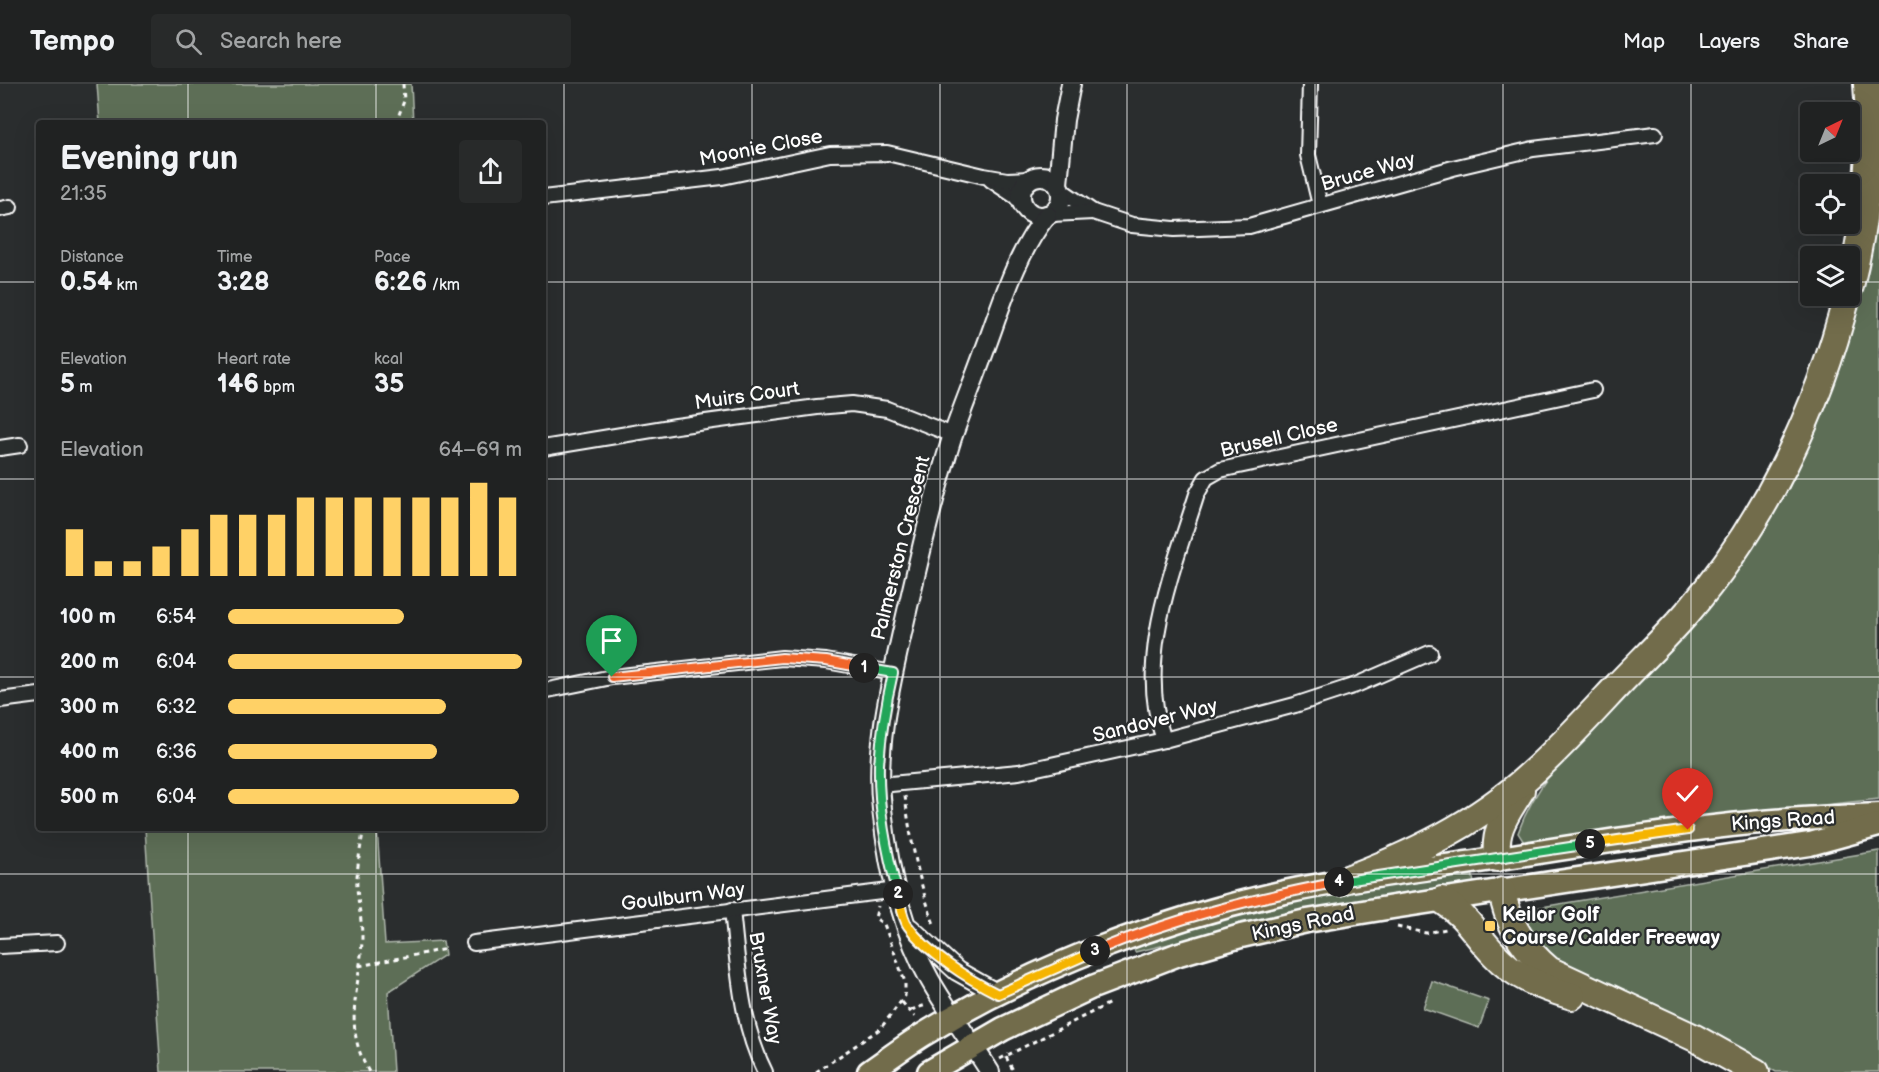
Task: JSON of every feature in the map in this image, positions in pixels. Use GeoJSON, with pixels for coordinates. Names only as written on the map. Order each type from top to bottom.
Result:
{"type":"FeatureCollection","features":[{"type":"Feature","properties":{"kind":"highway"},"geometry":{"type":"LineString","coordinates":[[1857,246],[1864,201],[1869,134],[1867,84]]}},
{"type":"Feature","properties":{"kind":"highway"},"geometry":{"type":"LineString","coordinates":[[1339,882],[1396,860],[1449,833],[1531,775],[1687,613],[1737,547],[1797,441],[1819,388],[1844,306]]}},
{"type":"Feature","properties":{"kind":"highway"},"geometry":{"type":"LineString","coordinates":[[1497,858],[1496,846],[1501,822],[1531,775]]}},
{"type":"Feature","properties":{"kind":"highway"},"geometry":{"type":"LineString","coordinates":[[1502,891],[1512,924],[1524,944],[1540,962],[1562,977],[1651,1017],[1722,1052],[1756,1072]]}},
{"type":"Feature","properties":{"kind":"highway"},"geometry":{"type":"LineString","coordinates":[[1442,900],[1468,921],[1493,954],[1522,978],[1565,994],[1651,1017]]}},
{"type":"Feature","properties":{"kind":"main road","name":"Kings Road"},"geometry":{"type":"LineString","coordinates":[[869,1072],[918,1038],[947,1009],[998,994],[1082,956],[1165,925],[1243,902],[1339,882],[1630,838],[1743,824],[1879,815]]}},
{"type":"Feature","properties":{"kind":"main road","name":"Kings Road"},"geometry":{"type":"LineString","coordinates":[[929,1072],[983,1061],[1055,1004],[1120,976],[1179,954],[1277,927],[1338,915],[1810,844],[1879,825]]}},
{"type":"Feature","properties":{"kind":"main road"},"geometry":{"type":"LineString","coordinates":[[1497,858],[1502,891]]}},
{"type":"Feature","properties":{"kind":"street"},"geometry":{"type":"LineString","coordinates":[[1064,120],[1044,164],[1022,190],[1024,206],[1035,216],[1049,215],[1060,204],[1064,120],[1071,84]]}},
{"type":"Feature","properties":{"kind":"street"},"geometry":{"type":"LineString","coordinates":[[1310,84],[1308,155],[1320,206]]}},
{"type":"Feature","properties":{"kind":"street","name":"Bruce Way"},"geometry":{"type":"LineString","coordinates":[[1060,187],[1093,212],[1132,225],[1155,228],[1249,226],[1453,168],[1533,149],[1655,134]]}},
{"type":"Feature","properties":{"kind":"street","name":"Moonie Close"},"geometry":{"type":"LineString","coordinates":[[546,198],[722,177],[830,154],[887,153],[1007,180],[1032,178]]}},
{"type":"Feature","properties":{"kind":"street","name":"Moonie Close"},"geometry":{"type":"LineString","coordinates":[[984,176],[1005,189],[1024,206]]}},
{"type":"Feature","properties":{"kind":"street"},"geometry":{"type":"LineString","coordinates":[[1032,178],[1048,177],[1060,187]]}},
{"type":"Feature","properties":{"kind":"street","name":"Palmerston Crescent"},"geometry":{"type":"LineString","coordinates":[[1016,265],[1024,225],[1024,206]]}},
{"type":"Feature","properties":{"kind":"street","name":"Bruce Way"},"geometry":{"type":"LineString","coordinates":[[1049,215],[1093,212]]}},
{"type":"Feature","properties":{"kind":"street","name":"Palmerston Crescent"},"geometry":{"type":"LineString","coordinates":[[983,1061],[947,1009],[920,961],[907,925],[897,890],[883,819],[880,784],[882,735],[893,673],[933,506],[953,435],[1016,265],[1035,231],[1049,215]]}},
{"type":"Feature","properties":{"kind":"street","name":"Brusell Close"},"geometry":{"type":"LineString","coordinates":[[1164,740],[1155,706],[1153,676],[1160,619],[1197,494],[1206,478],[1220,470],[1593,390]]}},
{"type":"Feature","properties":{"kind":"street","name":"Muirs Court"},"geometry":{"type":"LineString","coordinates":[[546,448],[676,426],[852,404],[887,409],[953,435]]}},
{"type":"Feature","properties":{"kind":"street"},"geometry":{"type":"LineString","coordinates":[[0,448],[20,446]]}},
{"type":"Feature","properties":{"kind":"street","name":"Sandover Way"},"geometry":{"type":"LineString","coordinates":[[880,784],[1019,772],[1164,740],[1295,705],[1356,685],[1430,653]]}},
{"type":"Feature","properties":{"kind":"street"},"geometry":{"type":"LineString","coordinates":[[546,690],[612,677],[782,658],[826,661],[893,673]]}},
{"type":"Feature","properties":{"kind":"street"},"geometry":{"type":"LineString","coordinates":[[0,700],[36,695]]}},
{"type":"Feature","properties":{"kind":"street","name":"Goulburn Way"},"geometry":{"type":"LineString","coordinates":[[474,943],[897,890]]}},
{"type":"Feature","properties":{"kind":"street","name":"Bruxner Way"},"geometry":{"type":"LineString","coordinates":[[732,910],[745,1010],[756,1056],[765,1072]]}},
{"type":"Feature","properties":{"kind":"street"},"geometry":{"type":"LineString","coordinates":[[907,925],[957,971],[998,994]]}},
{"type":"Feature","properties":{"kind":"street"},"geometry":{"type":"LineString","coordinates":[[0,946],[57,943]]}},
{"type":"Feature","properties":{"kind":"path"},"geometry":{"type":"LineString","coordinates":[[397,120],[404,101],[403,84]]}},
{"type":"Feature","properties":{"kind":"path"},"geometry":{"type":"LineString","coordinates":[[903,782],[918,876],[937,932]]}},
{"type":"Feature","properties":{"kind":"path"},"geometry":{"type":"LineString","coordinates":[[364,831],[357,875],[362,929],[354,1003],[355,1036],[359,1054],[369,1072]]}},
{"type":"Feature","properties":{"kind":"path"},"geometry":{"type":"LineString","coordinates":[[816,1072],[880,1029],[905,996],[905,982],[884,924],[875,918],[878,903],[876,892]]}},
{"type":"Feature","properties":{"kind":"path"},"geometry":{"type":"LineString","coordinates":[[1391,926],[1434,933],[1468,921]]}},
{"type":"Feature","properties":{"kind":"path"},"geometry":{"type":"LineString","coordinates":[[359,966],[446,949]]}},
{"type":"Feature","properties":{"kind":"path"},"geometry":{"type":"LineString","coordinates":[[983,1061],[1006,1057],[1118,999]]}},
{"type":"Feature","properties":{"kind":"path"},"geometry":{"type":"LineString","coordinates":[[902,1002],[911,1010],[947,1009]]}},
{"type":"Feature","properties":{"kind":"path"},"geometry":{"type":"LineString","coordinates":[[1006,1057],[1014,1072]]}},
{"type":"Feature","properties":{"kind":"green space"},"geometry":{"type":"Polygon","coordinates":[[[97,84],[411,84],[413,120],[100,120],[97,84]]]}},
{"type":"Feature","properties":{"kind":"green space"},"geometry":{"type":"Polygon","coordinates":[[[1879,142],[1879,799],[1730,815],[1525,844],[1518,833],[1528,809],[1552,772],[1721,589],[1788,490],[1836,378],[1856,306],[1860,306],[1860,289],[1865,271],[1879,142]]]}},
{"type":"Feature","properties":{"kind":"green space"},"geometry":{"type":"Polygon","coordinates":[[[145,831],[377,831],[385,944],[443,941],[445,955],[388,992],[393,1072],[161,1072],[145,831]]]}},
{"type":"Feature","properties":{"kind":"green space"},"geometry":{"type":"Polygon","coordinates":[[[1879,851],[1879,1072],[1776,1072],[1747,1054],[1551,960],[1517,911],[1879,851]]]}},
{"type":"Feature","properties":{"kind":"green space"},"geometry":{"type":"Polygon","coordinates":[[[1472,871],[1474,884],[1225,931],[1135,952],[1133,946],[1171,933],[1284,902],[1472,871]]]}},
{"type":"Feature","properties":{"kind":"green space"},"geometry":{"type":"Polygon","coordinates":[[[1432,981],[1489,1001],[1479,1028],[1423,1008],[1432,981]]]}},
{"type":"Feature","properties":{"kind":"place","name":"Keilor Golf Course/Calder Freeway"},"geometry":{"type":"Point","coordinates":[1490,926]}},
{"type":"Feature","properties":{"kind":"route"},"geometry":{"type":"LineString","coordinates":[[612,677],[782,658],[826,661],[893,673],[885,708],[879,766],[882,809],[888,846],[907,925],[957,971],[998,994],[1119,941],[1243,902],[1382,875],[1688,830]]}}]}
